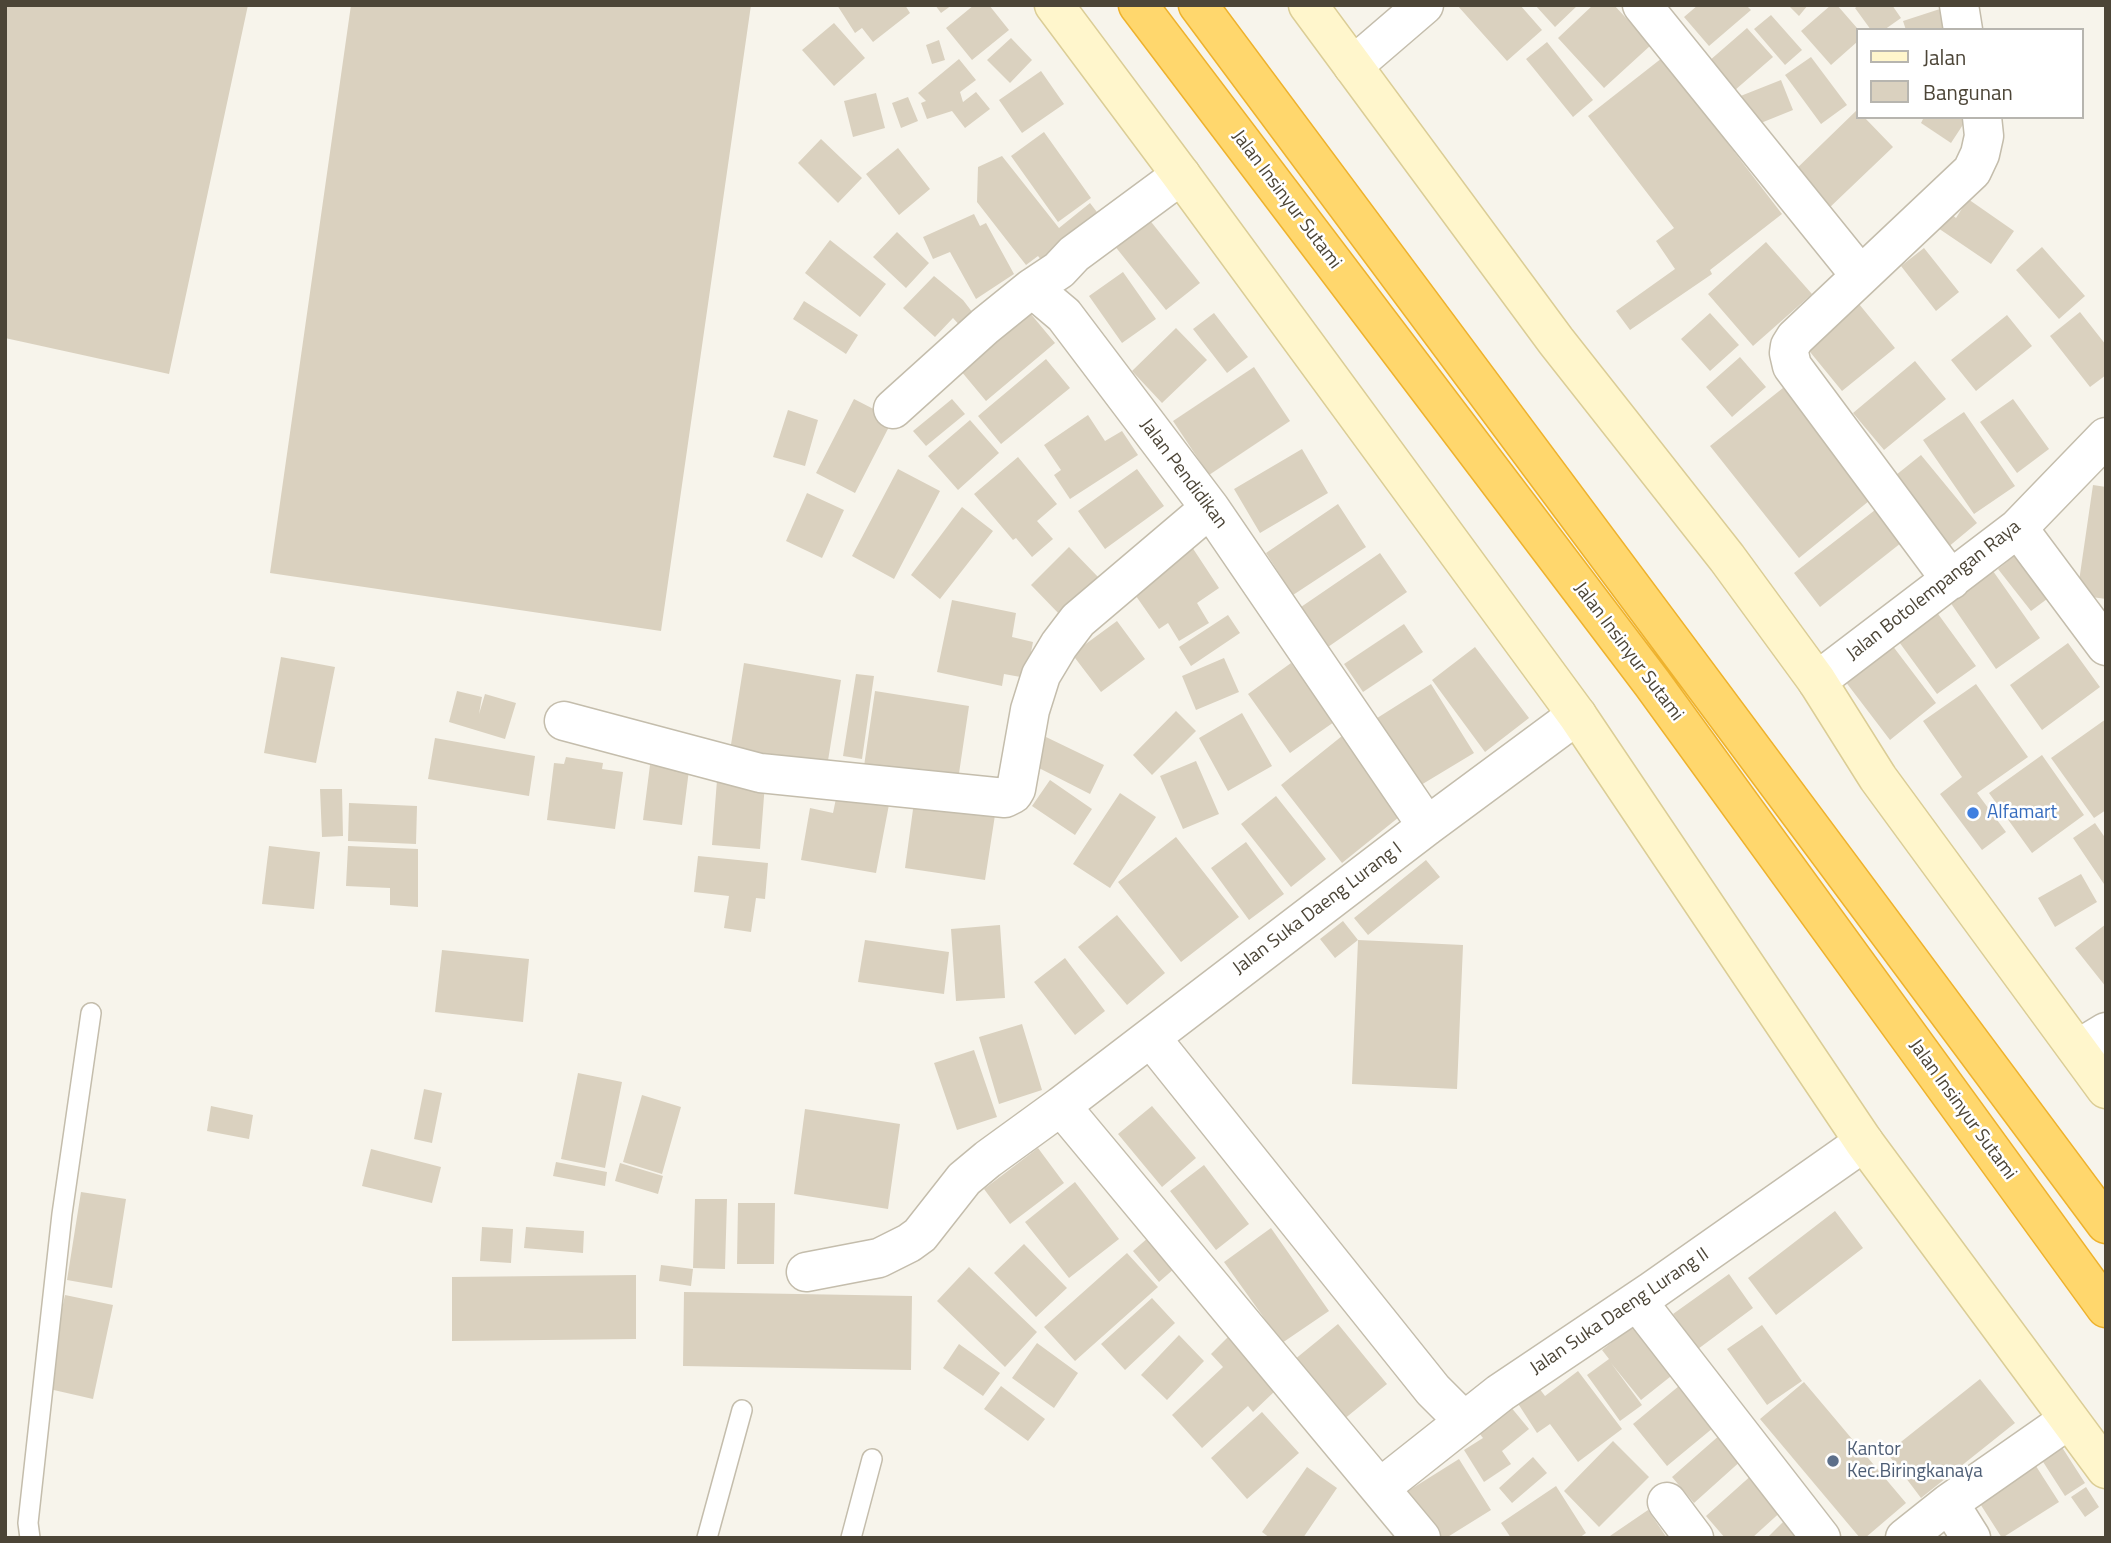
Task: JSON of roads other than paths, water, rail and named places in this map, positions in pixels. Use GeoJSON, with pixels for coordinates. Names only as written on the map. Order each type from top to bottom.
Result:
{"type":"FeatureCollection","features":[{"type":"Feature","properties":{"kind":"highway","name":"Jalan Insinyur Sutami"},"geometry":{"type":"LineString","coordinates":[[1138,5],[1652,682],[2106,1308]]}},
{"type":"Feature","properties":{"kind":"highway"},"geometry":{"type":"LineString","coordinates":[[1198,5],[2106,1224]]}},
{"type":"Feature","properties":{"kind":"street"},"geometry":{"type":"LineString","coordinates":[[1054,5],[1577,715],[1864,1142],[2106,1469]]}},
{"type":"Feature","properties":{"kind":"street"},"geometry":{"type":"LineString","coordinates":[[1308,5],[1556,341],[1727,558],[1816,681],[1878,778],[2092,1041],[2106,1089]]}},
{"type":"Feature","properties":{"kind":"street"},"geometry":{"type":"LineString","coordinates":[[1353,65],[1424,5]]}},
{"type":"Feature","properties":{"kind":"street"},"geometry":{"type":"LineString","coordinates":[[1642,5],[1860,275]]}},
{"type":"Feature","properties":{"kind":"street"},"geometry":{"type":"LineString","coordinates":[[1959,5],[1963,28]]}},
{"type":"Feature","properties":{"kind":"street"},"geometry":{"type":"LineString","coordinates":[[1951,580],[1792,366],[1789,354],[1795,338],[1972,171],[1984,136],[1982,119]]}},
{"type":"Feature","properties":{"kind":"street"},"geometry":{"type":"LineString","coordinates":[[893,409],[985,326],[1059,270],[1074,254],[1181,175]]}},
{"type":"Feature","properties":{"kind":"street","name":"Jalan Pendidikan"},"geometry":{"type":"LineString","coordinates":[[1032,288],[1064,315],[1210,508],[1427,826]]}},
{"type":"Feature","properties":{"kind":"street","name":"Jalan Botolempangan Raya"},"geometry":{"type":"LineString","coordinates":[[1816,681],[2018,528],[2106,437]]}},
{"type":"Feature","properties":{"kind":"street"},"geometry":{"type":"LineString","coordinates":[[564,721],[760,773],[1005,798],[1016,789],[1030,710],[1041,675],[1059,645],[1078,620],[1210,508]]}},
{"type":"Feature","properties":{"kind":"street"},"geometry":{"type":"LineString","coordinates":[[2018,528],[2106,646]]}},
{"type":"Feature","properties":{"kind":"street","name":"Jalan Suka Daeng Lurang I"},"geometry":{"type":"LineString","coordinates":[[806,1272],[879,1258],[909,1243],[919,1235],[964,1179],[988,1159],[1062,1107],[1427,826],[1577,715]]}},
{"type":"Feature","properties":{"kind":"street"},"geometry":{"type":"LineString","coordinates":[[1150,1038],[1433,1390],[1464,1421]]}},
{"type":"Feature","properties":{"kind":"street"},"geometry":{"type":"LineString","coordinates":[[1062,1107],[1421,1538]]}},
{"type":"Feature","properties":{"kind":"street","name":"Jalan Suka Daeng Lurang II"},"geometry":{"type":"LineString","coordinates":[[1380,1488],[1500,1393],[1864,1142]]}},
{"type":"Feature","properties":{"kind":"street"},"geometry":{"type":"LineString","coordinates":[[1637,1301],[1821,1538]]}},
{"type":"Feature","properties":{"kind":"street"},"geometry":{"type":"LineString","coordinates":[[1905,1538],[1949,1503],[2068,1420]]}},
{"type":"Feature","properties":{"kind":"street"},"geometry":{"type":"LineString","coordinates":[[1667,1502],[1694,1538]]}},
{"type":"Feature","properties":{"kind":"street"},"geometry":{"type":"LineString","coordinates":[[1949,1503],[1971,1538]]}},
{"type":"Feature","properties":{"kind":"lane"},"geometry":{"type":"LineString","coordinates":[[30,1538],[28,1523],[62,1214],[91,1013]]}},
{"type":"Feature","properties":{"kind":"lane"},"geometry":{"type":"LineString","coordinates":[[707,1538],[742,1410]]}},
{"type":"Feature","properties":{"kind":"lane"},"geometry":{"type":"LineString","coordinates":[[851,1538],[872,1459]]}},
{"type":"Feature","properties":{"kind":"place","name":"Alfamart"},"geometry":{"type":"Point","coordinates":[1973,813]}},
{"type":"Feature","properties":{"kind":"place","name":"Kantor Kec.Biringkanaya"},"geometry":{"type":"Point","coordinates":[1833,1461]}}]}
